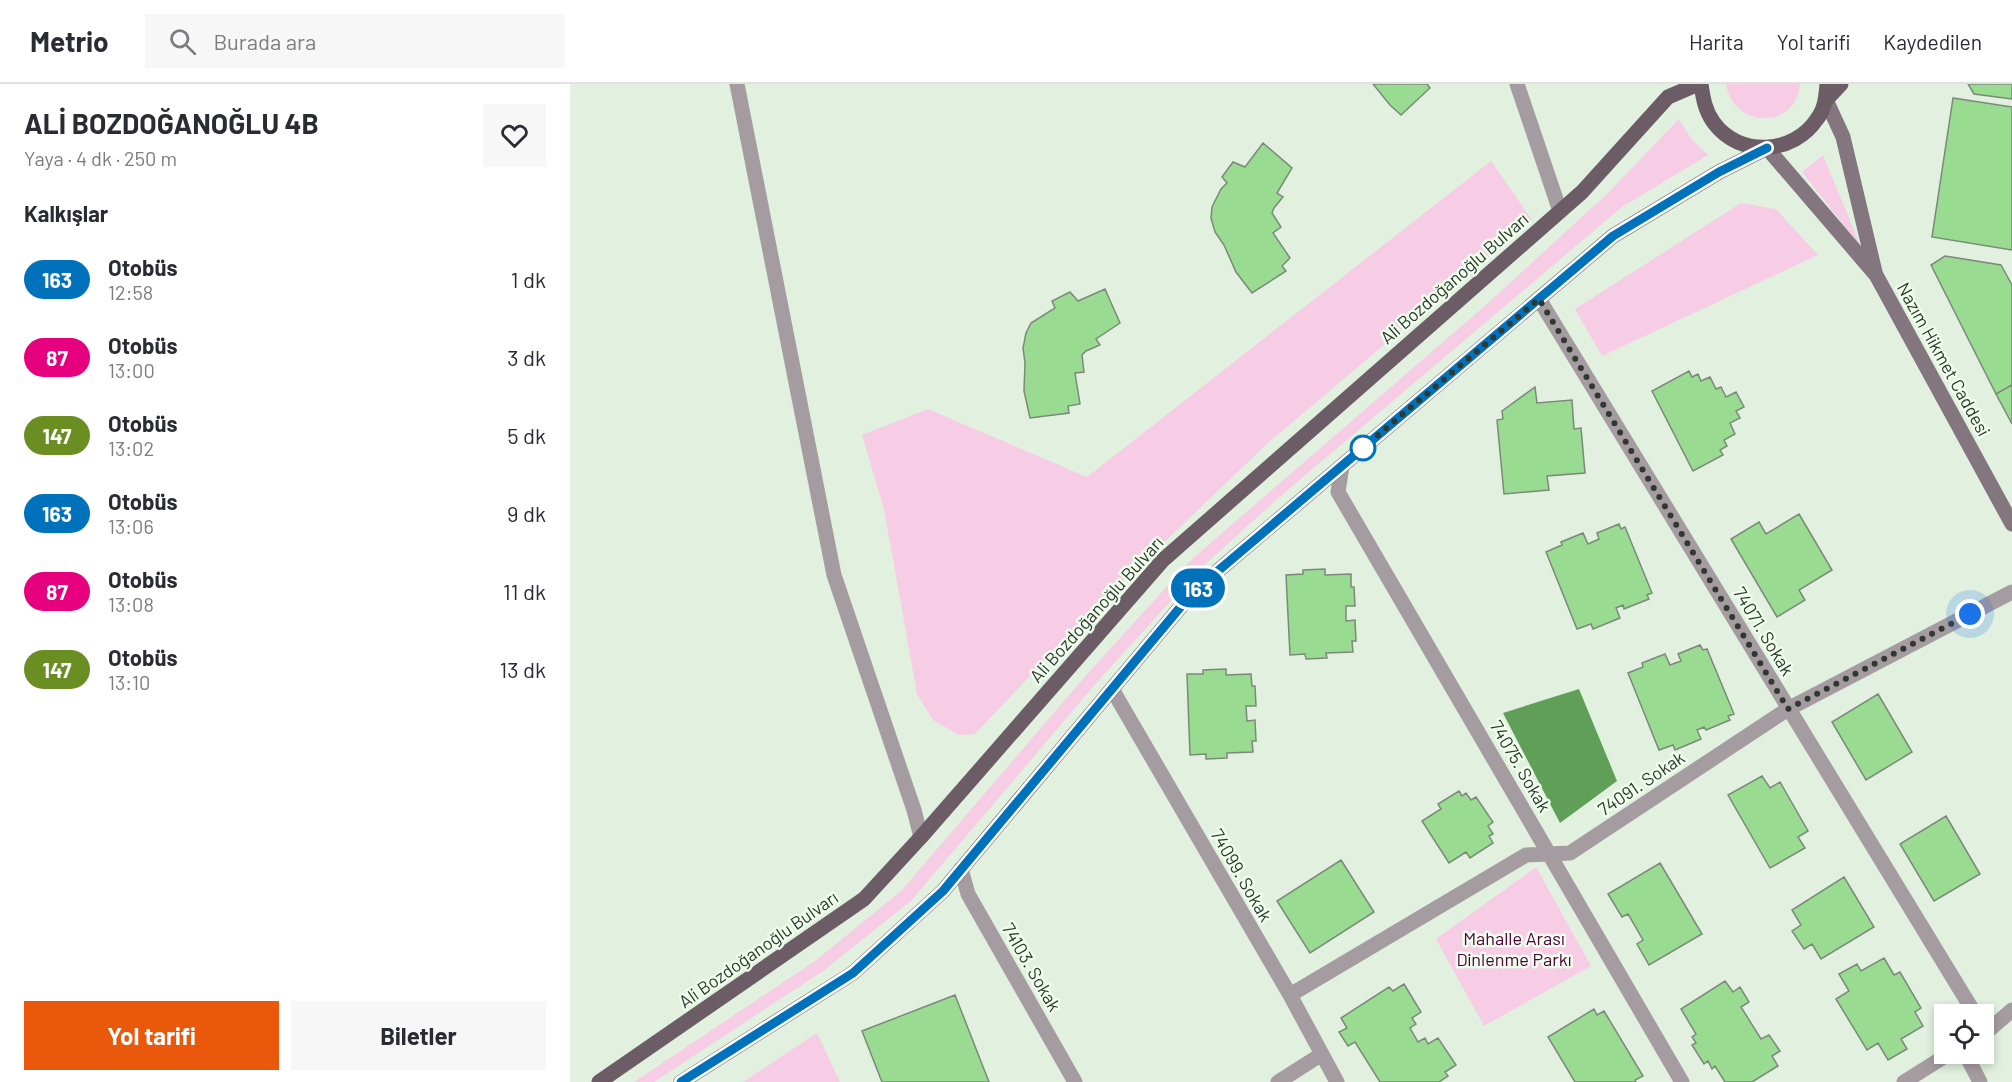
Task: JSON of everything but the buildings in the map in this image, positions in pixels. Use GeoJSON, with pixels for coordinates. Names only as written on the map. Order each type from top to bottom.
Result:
{"type":"FeatureCollection","features":[{"type":"Feature","properties":{"kind":"main road","name":"Ali Bozdoğanoğlu Bulvarı"},"geometry":{"type":"LineString","coordinates":[[599,1082],[864,899],[1163,560],[1582,192],[1668,97],[1700,84]]}},
{"type":"Feature","properties":{"kind":"main road"},"geometry":{"type":"LineString","coordinates":[[1700,84],[1704,104],[1714,123],[1729,137],[1747,146],[1767,148],[1876,275]]}},
{"type":"Feature","properties":{"kind":"main road"},"geometry":{"type":"LineString","coordinates":[[681,1082],[853,973],[943,891],[1193,592],[1613,236],[1719,172],[1767,148],[1787,144],[1804,134],[1818,118],[1826,92],[1842,84]]}},
{"type":"Feature","properties":{"kind":"main road"},"geometry":{"type":"LineString","coordinates":[[1826,92],[1843,137],[1876,275]]}},
{"type":"Feature","properties":{"kind":"main road","name":"Nazım Hikmet Caddesi"},"geometry":{"type":"LineString","coordinates":[[1876,275],[2012,524]]}},
{"type":"Feature","properties":{"kind":"street"},"geometry":{"type":"LineString","coordinates":[[737,84],[834,575],[914,810],[921,837]]}},
{"type":"Feature","properties":{"kind":"street"},"geometry":{"type":"LineString","coordinates":[[1517,84],[1560,211]]}},
{"type":"Feature","properties":{"kind":"street","name":"74071. Sokak"},"geometry":{"type":"LineString","coordinates":[[1539,299],[1969,1004]]}},
{"type":"Feature","properties":{"kind":"street","name":"74075. Sokak"},"geometry":{"type":"LineString","coordinates":[[1342,466],[1338,492],[1681,1082]]}},
{"type":"Feature","properties":{"kind":"street","name":"74091. Sokak"},"geometry":{"type":"LineString","coordinates":[[1290,995],[1526,855],[1570,853],[1788,709],[2012,592]]}},
{"type":"Feature","properties":{"kind":"street","name":"74099. Sokak"},"geometry":{"type":"LineString","coordinates":[[1112,689],[1290,995],[1337,1082]]}},
{"type":"Feature","properties":{"kind":"street","name":"74103. Sokak"},"geometry":{"type":"LineString","coordinates":[[961,869],[968,894],[1076,1082]]}},
{"type":"Feature","properties":{"kind":"street"},"geometry":{"type":"LineString","coordinates":[[1994,1024],[2012,1010]]}},
{"type":"Feature","properties":{"kind":"street"},"geometry":{"type":"LineString","coordinates":[[1278,1082],[1322,1054]]}},
{"type":"Feature","properties":{"kind":"street"},"geometry":{"type":"LineString","coordinates":[[1904,1082],[1934,1063]]}},
{"type":"Feature","properties":{"kind":"street"},"geometry":{"type":"LineString","coordinates":[[1971,1064],[1980,1082]]}},
{"type":"Feature","properties":{"kind":"green space"},"geometry":{"type":"Polygon","coordinates":[[[1726,84],[1800,84],[1796,99],[1788,109],[1777,116],[1765,118],[1752,116],[1741,110],[1731,99],[1726,84]]]}},
{"type":"Feature","properties":{"kind":"green space"},"geometry":{"type":"Polygon","coordinates":[[[1679,119],[1692,140],[1708,155],[1622,207],[1283,494],[1200,569],[1099,680],[911,901],[823,971],[654,1082],[634,1082],[815,961],[901,891],[1089,672],[1192,559],[1487,304],[1608,193],[1679,119]]]}},
{"type":"Feature","properties":{"kind":"green space"},"geometry":{"type":"Polygon","coordinates":[[[1823,155],[1861,247],[1802,172],[1823,155]]]}},
{"type":"Feature","properties":{"kind":"green space"},"geometry":{"type":"Polygon","coordinates":[[[1491,161],[1532,220],[1268,443],[1089,614],[975,734],[959,735],[933,720],[917,694],[884,509],[862,435],[928,409],[1087,477],[1491,161]]]}},
{"type":"Feature","properties":{"kind":"green space"},"geometry":{"type":"Polygon","coordinates":[[[1741,203],[1776,209],[1818,255],[1602,356],[1575,309],[1741,203]]]}},
{"type":"Feature","properties":{"kind":"green space","name":"Mahalle Arası Dinlenme Parkı"},"geometry":{"type":"Polygon","coordinates":[[[1536,867],[1591,966],[1484,1026],[1436,939],[1536,867]]]}},
{"type":"Feature","properties":{"kind":"green space"},"geometry":{"type":"Polygon","coordinates":[[[817,1033],[840,1082],[743,1082],[817,1033]]]}},
{"type":"Feature","properties":{"kind":"shaded area"},"geometry":{"type":"Polygon","coordinates":[[[1579,689],[1617,781],[1560,823],[1503,713],[1579,689]]]}},
{"type":"Feature","properties":{"kind":"bus line","name":"163"},"geometry":{"type":"LineString","coordinates":[[681,1082],[853,973],[943,891],[1193,592],[1613,236],[1719,172],[1767,148]]}},
{"type":"Feature","properties":{"kind":"route"},"geometry":{"type":"LineString","coordinates":[[1363,448],[1358,452],[1539,299],[1788,709],[1970,614]]}}]}
